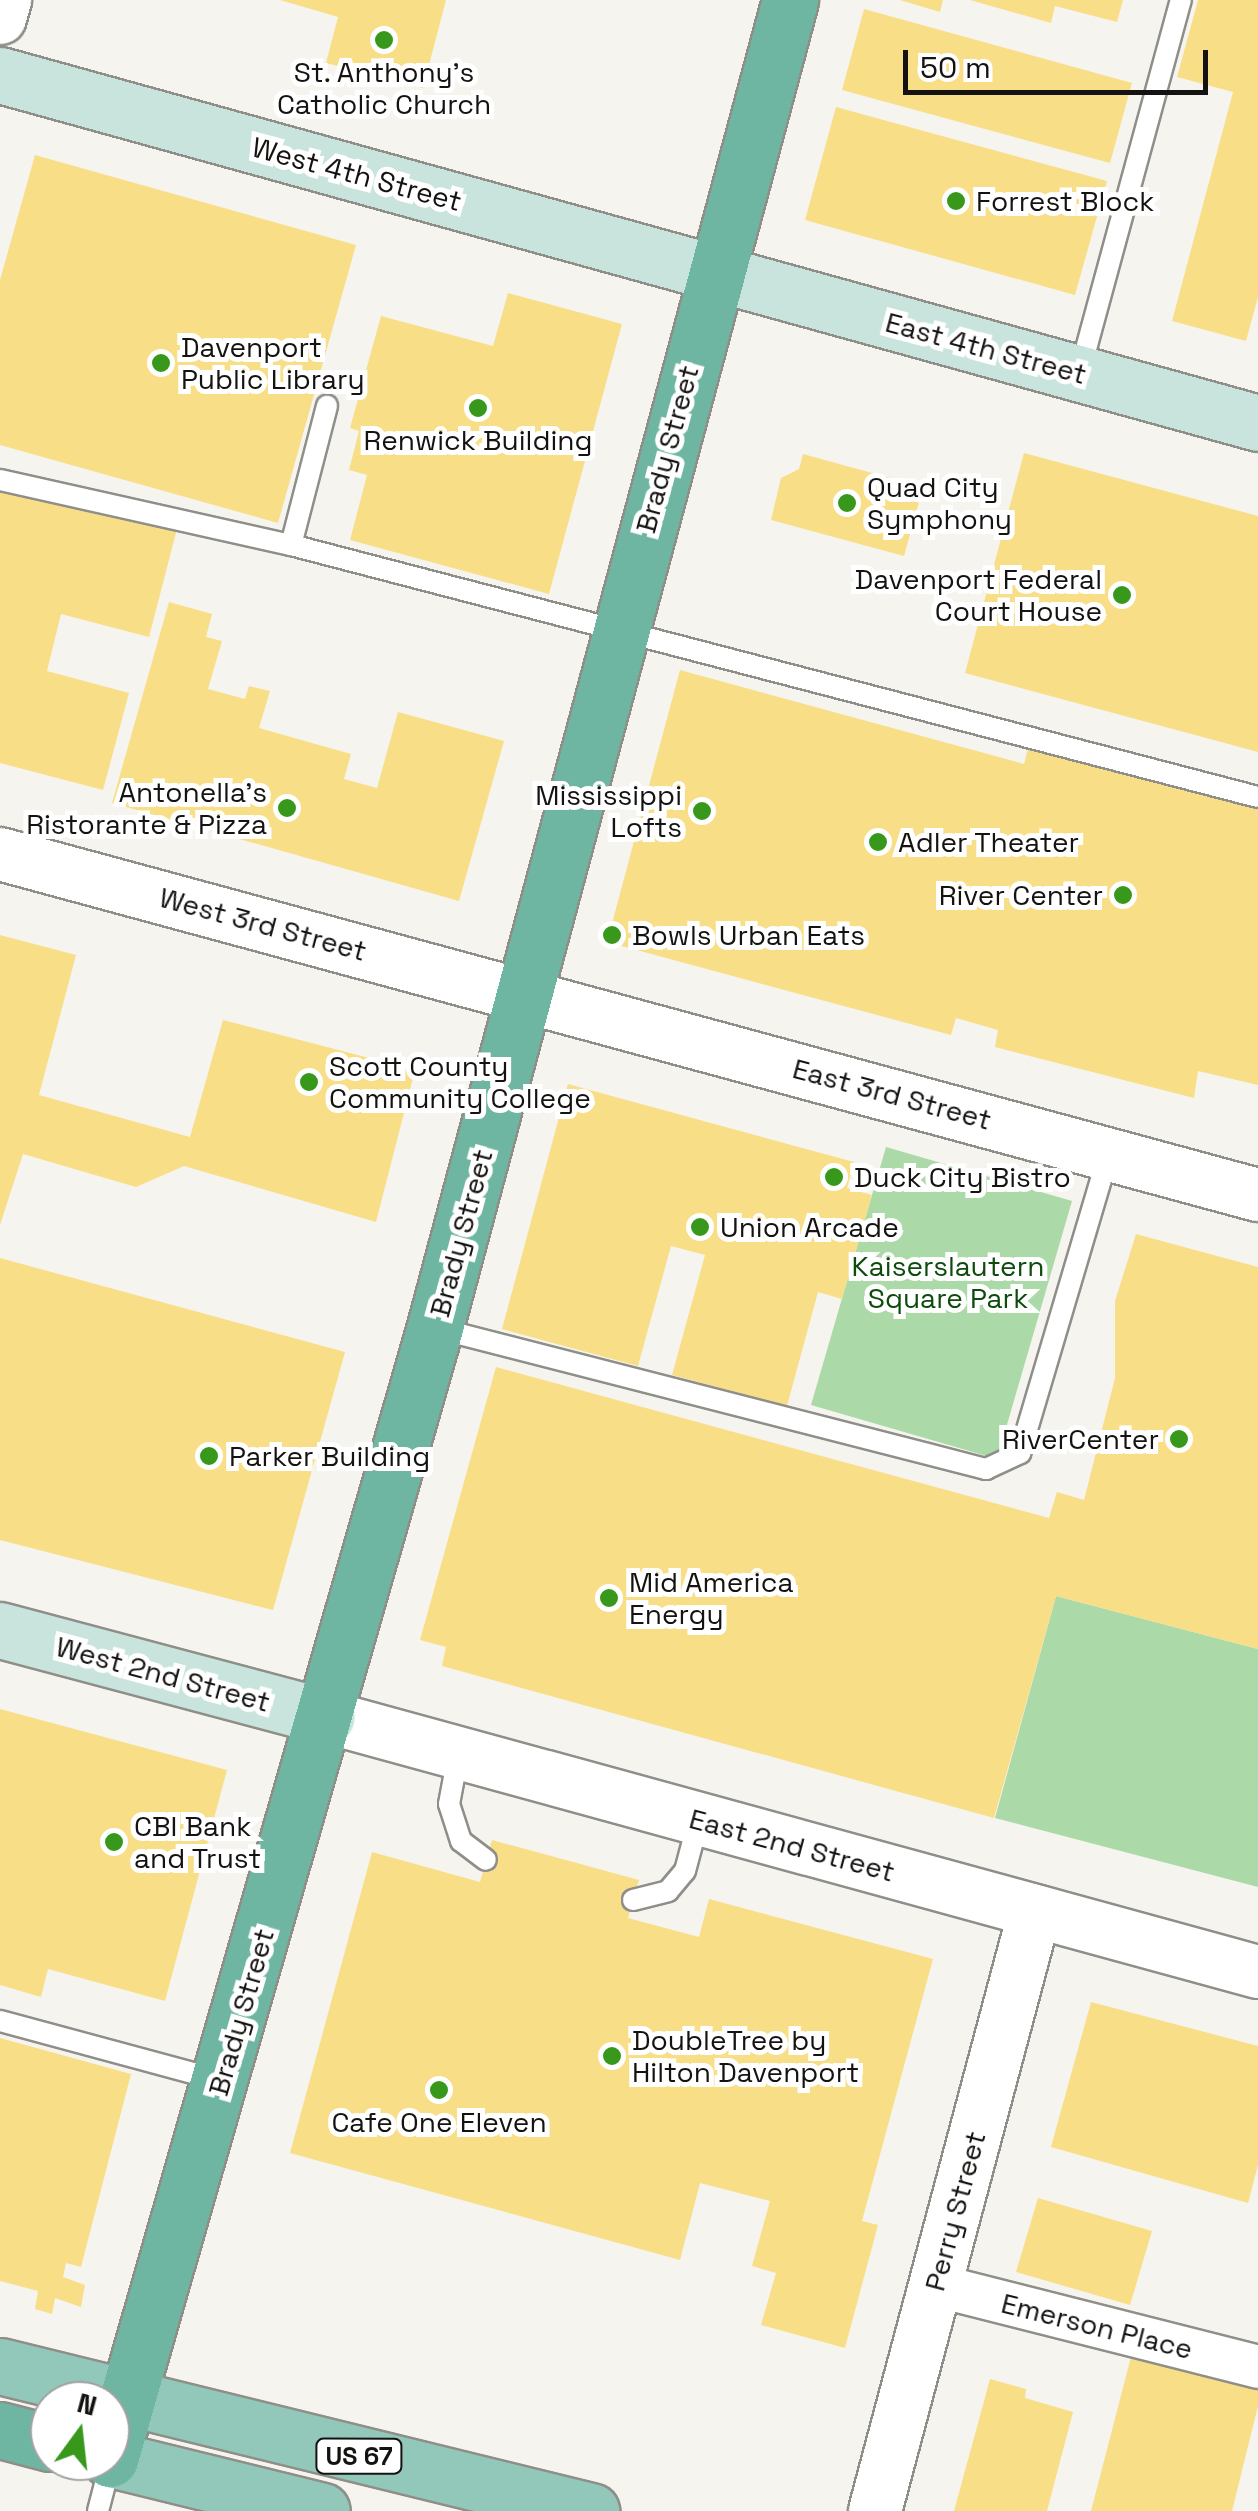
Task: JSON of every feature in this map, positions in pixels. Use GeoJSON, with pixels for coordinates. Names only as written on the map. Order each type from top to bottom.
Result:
{"type":"FeatureCollection","features":[{"type":"Feature","properties":{"kind":"highway","name":"Brady Street"},"geometry":{"type":"LineString","coordinates":[[130,2390],[435,1328],[714,272],[790,0]]}},
{"type":"Feature","properties":{"kind":"highway"},"geometry":{"type":"LineString","coordinates":[[0,2430],[30,2438]]}},
{"type":"Feature","properties":{"kind":"main road","name":"West 4th Street"},"geometry":{"type":"LineString","coordinates":[[0,75],[714,272]]}},
{"type":"Feature","properties":{"kind":"main road","name":"East 4th Street"},"geometry":{"type":"LineString","coordinates":[[714,272],[1258,423]]}},
{"type":"Feature","properties":{"kind":"main road","name":"West 2nd Street"},"geometry":{"type":"LineString","coordinates":[[0,1630],[326,1718]]}},
{"type":"Feature","properties":{"kind":"main road","name":"US 67"},"geometry":{"type":"LineString","coordinates":[[0,2366],[56,2381]]}},
{"type":"Feature","properties":{"kind":"main road","name":"US 67"},"geometry":{"type":"LineString","coordinates":[[130,2401],[591,2511]]}},
{"type":"Feature","properties":{"kind":"main road","name":"US 67"},"geometry":{"type":"LineString","coordinates":[[130,2464],[322,2511]]}},
{"type":"Feature","properties":{"kind":"street"},"geometry":{"type":"LineString","coordinates":[[0,18],[5,0]]}},
{"type":"Feature","properties":{"kind":"street","name":"West 3rd Street"},"geometry":{"type":"LineString","coordinates":[[0,854],[526,992]]}},
{"type":"Feature","properties":{"kind":"street","name":"East 3rd Street"},"geometry":{"type":"LineString","coordinates":[[526,992],[1258,1195]]}},
{"type":"Feature","properties":{"kind":"street","name":"East 2nd Street"},"geometry":{"type":"LineString","coordinates":[[326,1718],[1258,1972]]}},
{"type":"Feature","properties":{"kind":"street","name":"Perry Street"},"geometry":{"type":"LineString","coordinates":[[875,2511],[1036,1911]]}},
{"type":"Feature","properties":{"kind":"street","name":"Emerson Place"},"geometry":{"type":"LineString","coordinates":[[935,2285],[1258,2367]]}},
{"type":"Feature","properties":{"kind":"lane"},"geometry":{"type":"LineString","coordinates":[[1080,373],[1181,0]]}},
{"type":"Feature","properties":{"kind":"lane"},"geometry":{"type":"LineString","coordinates":[[291,545],[328,406]]}},
{"type":"Feature","properties":{"kind":"lane"},"geometry":{"type":"LineString","coordinates":[[0,480],[291,545],[1258,797]]}},
{"type":"Feature","properties":{"kind":"lane"},"geometry":{"type":"LineString","coordinates":[[435,1328],[986,1469],[1020,1454],[1108,1153]]}},
{"type":"Feature","properties":{"kind":"lane"},"geometry":{"type":"LineString","coordinates":[[458,1754],[449,1804],[461,1840],[486,1860]]}},
{"type":"Feature","properties":{"kind":"lane"},"geometry":{"type":"LineString","coordinates":[[633,1900],[668,1891],[685,1871],[699,1820]]}},
{"type":"Feature","properties":{"kind":"lane"},"geometry":{"type":"LineString","coordinates":[[0,2022],[221,2080]]}},
{"type":"Feature","properties":{"kind":"lane"},"geometry":{"type":"LineString","coordinates":[[98,2511],[106,2481]]}},
{"type":"Feature","properties":{"kind":"green space","name":"Kaiserslautern Square Park"},"geometry":{"type":"Polygon","coordinates":[[[886,1147],[1072,1201],[997,1459],[811,1405],[886,1147]]]}},
{"type":"Feature","properties":{"kind":"green space"},"geometry":{"type":"Polygon","coordinates":[[[1056,1596],[1258,1649],[1258,1887],[995,1818],[1056,1596]]]}},
{"type":"Feature","properties":{"kind":"building","name":"St. Anthony's Catholic Church"},"geometry":{"type":"Polygon","coordinates":[[[280,0],[446,0],[423,88],[326,63],[338,17],[280,0]]]}},
{"type":"Feature","properties":{"kind":"building"},"geometry":{"type":"Polygon","coordinates":[[[900,0],[943,0],[940,12],[900,0]]]}},
{"type":"Feature","properties":{"kind":"building"},"geometry":{"type":"Polygon","coordinates":[[[970,0],[1123,0],[1117,22],[1055,6],[1051,23],[970,0]]]}},
{"type":"Feature","properties":{"kind":"building"},"geometry":{"type":"Polygon","coordinates":[[[1198,0],[1258,0],[1258,297],[1246,341],[1172,321],[1233,92],[1177,77],[1198,0]]]}},
{"type":"Feature","properties":{"kind":"building"},"geometry":{"type":"Polygon","coordinates":[[[864,9],[1132,83],[1110,163],[842,90],[864,9]]]}},
{"type":"Feature","properties":{"kind":"building","name":"Forrest Block"},"geometry":{"type":"Polygon","coordinates":[[[836,107],[1107,181],[1075,295],[805,220],[836,107]]]}},
{"type":"Feature","properties":{"kind":"building","name":"Davenport Public Library"},"geometry":{"type":"Polygon","coordinates":[[[35,155],[356,245],[278,523],[0,445],[0,280],[35,155]]]}},
{"type":"Feature","properties":{"kind":"building"},"geometry":{"type":"Polygon","coordinates":[[[508,293],[622,324],[549,594],[350,540],[367,475],[349,470],[359,431],[350,428],[381,316],[493,346],[508,293]]]}},
{"type":"Feature","properties":{"kind":"building","name":"Davenport Federal Court House"},"geometry":{"type":"Polygon","coordinates":[[[1024,453],[1258,516],[1258,752],[965,673],[1024,453]]]}},
{"type":"Feature","properties":{"kind":"building","name":"Quad City Symphony"},"geometry":{"type":"Polygon","coordinates":[[[803,454],[923,487],[904,556],[771,520],[781,478],[799,469],[803,454]]]}},
{"type":"Feature","properties":{"kind":"building"},"geometry":{"type":"Polygon","coordinates":[[[0,482],[177,529],[149,637],[61,614],[47,671],[129,693],[103,790],[0,763],[0,482]]]}},
{"type":"Feature","properties":{"kind":"building"},"geometry":{"type":"Polygon","coordinates":[[[169,602],[212,614],[206,637],[222,641],[208,689],[245,699],[249,686],[270,691],[259,728],[351,754],[344,779],[377,788],[398,712],[504,741],[459,901],[112,803],[169,602]]]}},
{"type":"Feature","properties":{"kind":"building"},"geometry":{"type":"Polygon","coordinates":[[[680,670],[1024,764],[1029,745],[1258,807],[1258,1085],[1198,1071],[1194,1098],[995,1047],[998,1030],[956,1018],[951,1035],[607,942],[680,670]]]}},
{"type":"Feature","properties":{"kind":"building","name":"Scott County Community College"},"geometry":{"type":"Polygon","coordinates":[[[0,935],[76,955],[39,1095],[190,1137],[223,1020],[415,1070],[376,1222],[184,1166],[136,1187],[23,1154],[0,1225],[0,935]]]}},
{"type":"Feature","properties":{"kind":"building"},"geometry":{"type":"Polygon","coordinates":[[[568,1084],[854,1162],[847,1188],[872,1195],[842,1299],[818,1292],[787,1406],[672,1375],[705,1255],[671,1246],[638,1366],[502,1329],[568,1084]]]}},
{"type":"Feature","properties":{"kind":"building"},"geometry":{"type":"Polygon","coordinates":[[[1136,1234],[1258,1267],[1258,1649],[1056,1596],[994,1818],[442,1666],[446,1647],[420,1640],[496,1367],[1049,1518],[1057,1492],[1084,1500],[1115,1378],[1115,1301],[1136,1234]]]}},
{"type":"Feature","properties":{"kind":"building","name":"Parker Building"},"geometry":{"type":"Polygon","coordinates":[[[0,1258],[345,1352],[273,1610],[0,1540],[0,1258]]]}},
{"type":"Feature","properties":{"kind":"building","name":"CBI Bank and Trust"},"geometry":{"type":"Polygon","coordinates":[[[0,1709],[227,1770],[165,2001],[48,1969],[41,1997],[0,1985],[0,1709]]]}},
{"type":"Feature","properties":{"kind":"building","name":"DoubleTree by Hilton Davenport"},"geometry":{"type":"Polygon","coordinates":[[[492,1840],[639,1880],[628,1918],[699,1937],[709,1899],[933,1959],[862,2221],[878,2225],[845,2348],[761,2325],[776,2273],[752,2266],[770,2201],[700,2183],[680,2260],[290,2153],[372,1852],[480,1882],[492,1840]]]}},
{"type":"Feature","properties":{"kind":"building"},"geometry":{"type":"Polygon","coordinates":[[[1091,2002],[1258,2046],[1258,2165],[1248,2203],[1051,2147],[1091,2002]]]}},
{"type":"Feature","properties":{"kind":"building"},"geometry":{"type":"Polygon","coordinates":[[[0,2038],[131,2074],[81,2267],[66,2263],[63,2277],[85,2285],[81,2307],[55,2298],[52,2314],[35,2309],[38,2291],[0,2281],[0,2038]]]}},
{"type":"Feature","properties":{"kind":"building"},"geometry":{"type":"Polygon","coordinates":[[[1038,2198],[1152,2231],[1130,2305],[1016,2272],[1038,2198]]]}},
{"type":"Feature","properties":{"kind":"building"},"geometry":{"type":"Polygon","coordinates":[[[1132,2353],[1258,2376],[1258,2406],[1232,2511],[1091,2511],[1132,2353]]]}},
{"type":"Feature","properties":{"kind":"building"},"geometry":{"type":"Polygon","coordinates":[[[990,2379],[1026,2389],[1025,2398],[1073,2412],[1047,2511],[954,2511],[990,2379]]]}},
{"type":"Feature","properties":{"kind":"place","name":"St. Anthony's Catholic Church"},"geometry":{"type":"Point","coordinates":[384,40]}},
{"type":"Feature","properties":{"kind":"place","name":"Forrest Block"},"geometry":{"type":"Point","coordinates":[956,201]}},
{"type":"Feature","properties":{"kind":"place","name":"Davenport Public Library"},"geometry":{"type":"Point","coordinates":[161,363]}},
{"type":"Feature","properties":{"kind":"place","name":"Renwick Building"},"geometry":{"type":"Point","coordinates":[478,408]}},
{"type":"Feature","properties":{"kind":"place","name":"Quad City Symphony"},"geometry":{"type":"Point","coordinates":[847,503]}},
{"type":"Feature","properties":{"kind":"place","name":"Davenport Federal Court House"},"geometry":{"type":"Point","coordinates":[1122,595]}},
{"type":"Feature","properties":{"kind":"place","name":"Antonella's Ristorante & Pizza"},"geometry":{"type":"Point","coordinates":[287,808]}},
{"type":"Feature","properties":{"kind":"place","name":"Mississippi Lofts"},"geometry":{"type":"Point","coordinates":[702,811]}},
{"type":"Feature","properties":{"kind":"place","name":"Adler Theater"},"geometry":{"type":"Point","coordinates":[878,842]}},
{"type":"Feature","properties":{"kind":"place","name":"River Center"},"geometry":{"type":"Point","coordinates":[1123,895]}},
{"type":"Feature","properties":{"kind":"place","name":"Bowls Urban Eats"},"geometry":{"type":"Point","coordinates":[612,935]}},
{"type":"Feature","properties":{"kind":"place","name":"Scott County Community College"},"geometry":{"type":"Point","coordinates":[309,1082]}},
{"type":"Feature","properties":{"kind":"place","name":"Duck City Bistro"},"geometry":{"type":"Point","coordinates":[834,1177]}},
{"type":"Feature","properties":{"kind":"place","name":"Union Arcade"},"geometry":{"type":"Point","coordinates":[700,1227]}},
{"type":"Feature","properties":{"kind":"place","name":"RiverCenter"},"geometry":{"type":"Point","coordinates":[1179,1439]}},
{"type":"Feature","properties":{"kind":"place","name":"Parker Building"},"geometry":{"type":"Point","coordinates":[209,1456]}},
{"type":"Feature","properties":{"kind":"place","name":"Mid America Energy"},"geometry":{"type":"Point","coordinates":[609,1598]}},
{"type":"Feature","properties":{"kind":"place","name":"CBI Bank and Trust"},"geometry":{"type":"Point","coordinates":[114,1842]}},
{"type":"Feature","properties":{"kind":"place","name":"DoubleTree by Hilton Davenport"},"geometry":{"type":"Point","coordinates":[612,2056]}},
{"type":"Feature","properties":{"kind":"place","name":"Cafe One Eleven"},"geometry":{"type":"Point","coordinates":[439,2090]}}]}
